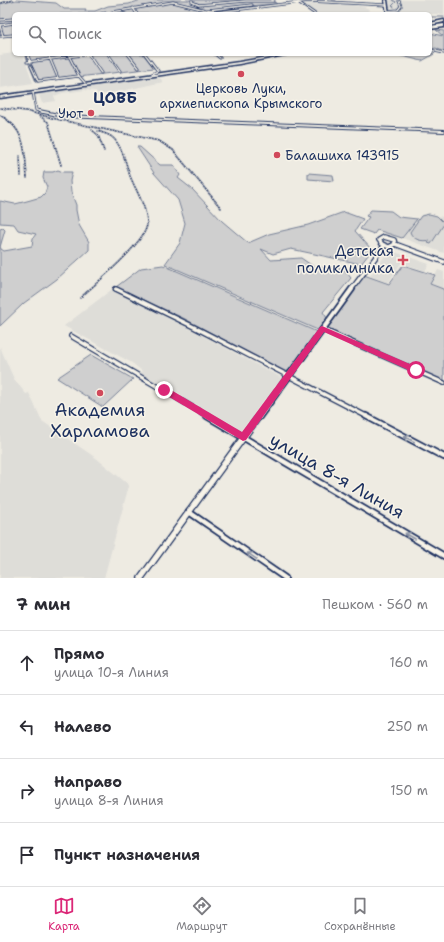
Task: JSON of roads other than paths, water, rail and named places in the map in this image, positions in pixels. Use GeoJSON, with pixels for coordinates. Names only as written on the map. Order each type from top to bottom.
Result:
{"type":"FeatureCollection","features":[{"type":"Feature","properties":{"kind":"main road"},"geometry":{"type":"LineString","coordinates":[[386,0],[388,12]]}},
{"type":"Feature","properties":{"kind":"main road"},"geometry":{"type":"LineString","coordinates":[[432,26],[444,24]]}},
{"type":"Feature","properties":{"kind":"main road"},"geometry":{"type":"LineString","coordinates":[[432,26],[444,24]]}},
{"type":"Feature","properties":{"kind":"main road"},"geometry":{"type":"LineString","coordinates":[[0,96],[265,56]]}},
{"type":"Feature","properties":{"kind":"main road"},"geometry":{"type":"LineString","coordinates":[[0,96],[239,63],[277,56]]}},
{"type":"Feature","properties":{"kind":"street"},"geometry":{"type":"LineString","coordinates":[[192,0],[192,2],[202,8],[212,12]]}},
{"type":"Feature","properties":{"kind":"street"},"geometry":{"type":"LineString","coordinates":[[217,12],[318,0],[354,4],[386,5]]}},
{"type":"Feature","properties":{"kind":"street"},"geometry":{"type":"LineString","coordinates":[[198,5],[246,1],[274,2]]}},
{"type":"Feature","properties":{"kind":"street"},"geometry":{"type":"LineString","coordinates":[[388,12],[398,10],[401,6],[399,1]]}},
{"type":"Feature","properties":{"kind":"street"},"geometry":{"type":"LineString","coordinates":[[111,12],[173,2],[181,2],[210,11]]}},
{"type":"Feature","properties":{"kind":"street"},"geometry":{"type":"LineString","coordinates":[[208,10],[276,3],[274,2]]}},
{"type":"Feature","properties":{"kind":"street"},"geometry":{"type":"LineString","coordinates":[[298,2],[312,12]]}},
{"type":"Feature","properties":{"kind":"street"},"geometry":{"type":"LineString","coordinates":[[132,8],[135,12]]}},
{"type":"Feature","properties":{"kind":"street"},"geometry":{"type":"LineString","coordinates":[[0,20],[12,19]]}},
{"type":"Feature","properties":{"kind":"street"},"geometry":{"type":"LineString","coordinates":[[3,36],[0,25],[12,24]]}},
{"type":"Feature","properties":{"kind":"street"},"geometry":{"type":"LineString","coordinates":[[0,36],[12,34]]}},
{"type":"Feature","properties":{"kind":"street"},"geometry":{"type":"LineString","coordinates":[[432,50],[444,53]]}},
{"type":"Feature","properties":{"kind":"street"},"geometry":{"type":"LineString","coordinates":[[28,56],[34,76],[38,81],[79,76]]}},
{"type":"Feature","properties":{"kind":"street"},"geometry":{"type":"LineString","coordinates":[[49,56],[58,78]]}},
{"type":"Feature","properties":{"kind":"street"},"geometry":{"type":"LineString","coordinates":[[30,63],[64,56]]}},
{"type":"Feature","properties":{"kind":"street"},"geometry":{"type":"LineString","coordinates":[[69,56],[79,76],[85,83]]}},
{"type":"Feature","properties":{"kind":"street"},"geometry":{"type":"LineString","coordinates":[[90,56],[101,73]]}},
{"type":"Feature","properties":{"kind":"street"},"geometry":{"type":"LineString","coordinates":[[109,56],[120,71]]}},
{"type":"Feature","properties":{"kind":"street"},"geometry":{"type":"LineString","coordinates":[[130,56],[139,68]]}},
{"type":"Feature","properties":{"kind":"street"},"geometry":{"type":"LineString","coordinates":[[147,56],[158,71],[152,74]]}},
{"type":"Feature","properties":{"kind":"street"},"geometry":{"type":"LineString","coordinates":[[33,92],[36,110],[63,116],[444,131]]}},
{"type":"Feature","properties":{"kind":"street"},"geometry":{"type":"LineString","coordinates":[[395,244],[395,241],[392,238],[384,237],[379,241],[384,246],[389,247],[395,244],[444,262]]}},
{"type":"Feature","properties":{"kind":"street"},"geometry":{"type":"LineString","coordinates":[[141,578],[384,246]]}},
{"type":"Feature","properties":{"kind":"street"},"geometry":{"type":"LineString","coordinates":[[115,289],[192,326],[444,457]]}},
{"type":"Feature","properties":{"kind":"street"},"geometry":{"type":"LineString","coordinates":[[322,329],[444,383]]}},
{"type":"Feature","properties":{"kind":"street","name":"улица 8-я Линия"},"geometry":{"type":"LineString","coordinates":[[71,336],[444,556]]}},
{"type":"Feature","properties":{"kind":"street"},"geometry":{"type":"LineString","coordinates":[[189,512],[285,578]]}},
{"type":"Feature","properties":{"kind":"waterway"},"geometry":{"type":"LineString","coordinates":[[393,0],[396,2],[392,6],[394,7]]}},
{"type":"Feature","properties":{"kind":"waterway"},"geometry":{"type":"LineString","coordinates":[[432,17],[444,17]]}},
{"type":"Feature","properties":{"kind":"railway"},"geometry":{"type":"LineString","coordinates":[[0,3],[13,0]]}},
{"type":"Feature","properties":{"kind":"railway"},"geometry":{"type":"LineString","coordinates":[[0,108],[26,111],[56,119],[159,141],[173,150],[221,208]]}},
{"type":"Feature","properties":{"kind":"railway"},"geometry":{"type":"LineString","coordinates":[[0,115],[9,121],[19,134],[26,159],[27,178]]}},
{"type":"Feature","properties":{"kind":"railway"},"geometry":{"type":"LineString","coordinates":[[41,117],[48,122],[61,165]]}},
{"type":"Feature","properties":{"kind":"railway"},"geometry":{"type":"LineString","coordinates":[[92,130],[98,135],[104,151]]}},
{"type":"Feature","properties":{"kind":"railway"},"geometry":{"type":"LineString","coordinates":[[80,298],[129,251],[145,232],[147,224],[147,218],[143,205],[118,145],[111,136],[98,131]]}},
{"type":"Feature","properties":{"kind":"railway"},"geometry":{"type":"LineString","coordinates":[[20,156],[21,176]]}},
{"type":"Feature","properties":{"kind":"place","name":"Церковь Луки, архиепископа Крымского"},"geometry":{"type":"Point","coordinates":[241,74]}},
{"type":"Feature","properties":{"kind":"place","name":"Уют"},"geometry":{"type":"Point","coordinates":[91,113]}},
{"type":"Feature","properties":{"kind":"place","name":"Балашиха 143915"},"geometry":{"type":"Point","coordinates":[277,155]}},
{"type":"Feature","properties":{"kind":"place","name":"Детская поликлиника"},"geometry":{"type":"Point","coordinates":[403,260]}},
{"type":"Feature","properties":{"kind":"place","name":"Академия Харламова"},"geometry":{"type":"Point","coordinates":[100,393]}},
{"type":"Feature","properties":{"kind":"district","name":"ЦОВБ"},"geometry":{"type":"Point","coordinates":[115,97]}}]}
